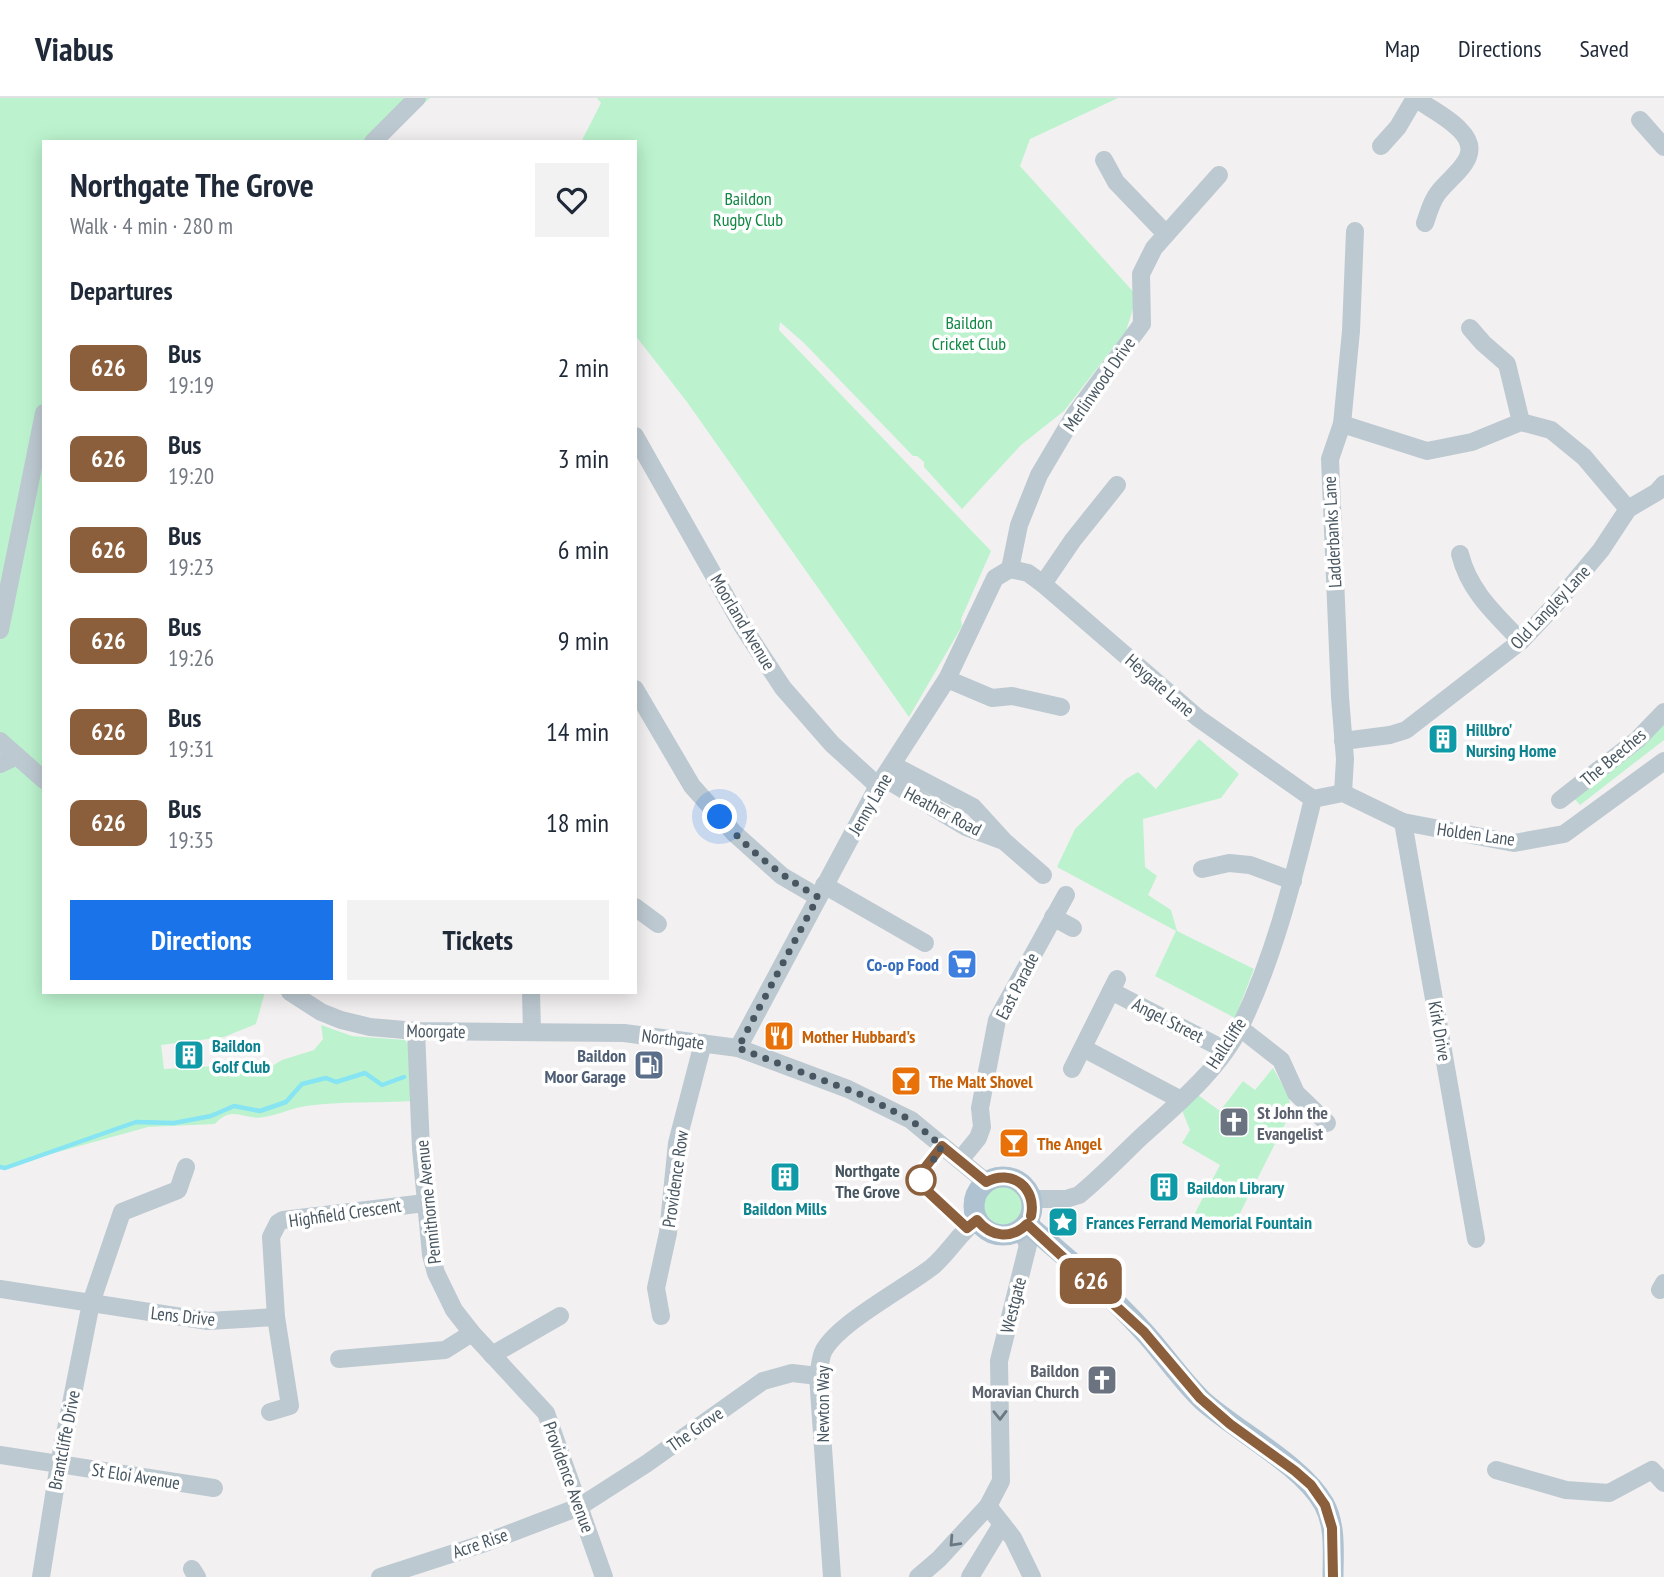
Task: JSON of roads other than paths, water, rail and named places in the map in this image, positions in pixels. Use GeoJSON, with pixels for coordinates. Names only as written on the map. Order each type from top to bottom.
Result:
{"type":"FeatureCollection","features":[{"type":"Feature","properties":{"kind":"main road"},"geometry":{"type":"LineString","coordinates":[[1008,1177],[1024,1185],[1032,1199],[1031,1216],[1024,1227],[1002,1235],[984,1228],[977,1220],[975,1197],[986,1182],[1008,1177]]}},
{"type":"Feature","properties":{"kind":"main road"},"geometry":{"type":"LineString","coordinates":[[1024,1227],[1144,1332],[1200,1398],[1311,1485],[1325,1505],[1332,1528],[1333,1577]]}},
{"type":"Feature","properties":{"kind":"street"},"geometry":{"type":"LineString","coordinates":[[375,140],[417,98]]}},
{"type":"Feature","properties":{"kind":"street"},"geometry":{"type":"LineString","coordinates":[[1381,146],[1398,127],[1415,98],[1458,128],[1468,141],[1475,159],[1465,164],[1437,194],[1432,214]]}},
{"type":"Feature","properties":{"kind":"street"},"geometry":{"type":"LineString","coordinates":[[1640,120],[1664,147]]}},
{"type":"Feature","properties":{"kind":"street"},"geometry":{"type":"LineString","coordinates":[[1104,160],[1116,183],[1166,234]]}},
{"type":"Feature","properties":{"kind":"street","name":"Merlinwood Drive"},"geometry":{"type":"LineString","coordinates":[[1010,569],[1019,525],[1039,475],[1075,414],[1142,324],[1141,274],[1154,248],[1219,175]]}},
{"type":"Feature","properties":{"kind":"street","name":"Ladderbanks Lane"},"geometry":{"type":"LineString","coordinates":[[1343,793],[1345,759],[1329,485],[1330,459],[1342,424],[1351,331],[1355,231]]}},
{"type":"Feature","properties":{"kind":"street"},"geometry":{"type":"LineString","coordinates":[[1471,328],[1483,344],[1507,364],[1521,422]]}},
{"type":"Feature","properties":{"kind":"street"},"geometry":{"type":"LineString","coordinates":[[0,630],[42,422]]}},
{"type":"Feature","properties":{"kind":"street"},"geometry":{"type":"LineString","coordinates":[[1342,424],[1427,450],[1472,442],[1521,422],[1551,430],[1584,457],[1628,509]]}},
{"type":"Feature","properties":{"kind":"street","name":"Moorland Avenue"},"geometry":{"type":"LineString","coordinates":[[637,440],[743,627],[783,688],[832,744],[885,776]]}},
{"type":"Feature","properties":{"kind":"street"},"geometry":{"type":"LineString","coordinates":[[1043,584],[1073,540],[1117,485]]}},
{"type":"Feature","properties":{"kind":"street","name":"Old Langley Lane"},"geometry":{"type":"LineString","coordinates":[[1343,741],[1390,735],[1406,730],[1521,642],[1601,550],[1628,509],[1662,490]]}},
{"type":"Feature","properties":{"kind":"street"},"geometry":{"type":"LineString","coordinates":[[1460,554],[1478,597],[1521,642]]}},
{"type":"Feature","properties":{"kind":"street","name":"Heygate Lane"},"geometry":{"type":"LineString","coordinates":[[1010,569],[1028,573],[1043,584],[1198,718],[1313,799]]}},
{"type":"Feature","properties":{"kind":"street","name":"Jenny Lane"},"geometry":{"type":"LineString","coordinates":[[738,1048],[885,776],[947,679],[995,578],[1010,569]]}},
{"type":"Feature","properties":{"kind":"street"},"geometry":{"type":"LineString","coordinates":[[947,679],[992,698],[1012,696],[1061,707]]}},
{"type":"Feature","properties":{"kind":"street"},"geometry":{"type":"LineString","coordinates":[[637,692],[692,786],[734,833],[782,876],[821,891],[925,943]]}},
{"type":"Feature","properties":{"kind":"street","name":"The Beeches"},"geometry":{"type":"LineString","coordinates":[[1560,800],[1637,740],[1664,712]]}},
{"type":"Feature","properties":{"kind":"street"},"geometry":{"type":"LineString","coordinates":[[0,741],[42,778]]}},
{"type":"Feature","properties":{"kind":"street"},"geometry":{"type":"LineString","coordinates":[[0,764],[17,756]]}},
{"type":"Feature","properties":{"kind":"street","name":"Holden Lane"},"geometry":{"type":"LineString","coordinates":[[1343,793],[1403,822],[1514,843],[1564,834],[1664,761]]}},
{"type":"Feature","properties":{"kind":"street","name":"Heather Road"},"geometry":{"type":"LineString","coordinates":[[885,776],[966,827],[1004,842],[1043,874]]}},
{"type":"Feature","properties":{"kind":"street"},"geometry":{"type":"LineString","coordinates":[[1313,799],[1343,793]]}},
{"type":"Feature","properties":{"kind":"street","name":"Hallcliffe"},"geometry":{"type":"LineString","coordinates":[[1032,1199],[1066,1199],[1079,1195],[1181,1100],[1240,1028],[1268,958],[1293,881],[1313,799]]}},
{"type":"Feature","properties":{"kind":"street","name":"Kirk Drive"},"geometry":{"type":"LineString","coordinates":[[1403,822],[1476,1239]]}},
{"type":"Feature","properties":{"kind":"street"},"geometry":{"type":"LineString","coordinates":[[1202,869],[1229,863],[1250,865],[1293,881]]}},
{"type":"Feature","properties":{"kind":"street","name":"East Parade"},"geometry":{"type":"LineString","coordinates":[[960,1160],[978,1138],[982,1127],[980,1108],[997,1020],[1066,895]]}},
{"type":"Feature","properties":{"kind":"street"},"geometry":{"type":"LineString","coordinates":[[637,908],[659,924]]}},
{"type":"Feature","properties":{"kind":"street"},"geometry":{"type":"LineString","coordinates":[[1054,917],[1073,928]]}},
{"type":"Feature","properties":{"kind":"street","name":"Angel Street"},"geometry":{"type":"LineString","coordinates":[[1083,1048],[1114,985],[1224,1050]]}},
{"type":"Feature","properties":{"kind":"street","name":"Moorgate"},"geometry":{"type":"LineString","coordinates":[[293,994],[321,1012],[370,1027],[416,1031],[532,1032]]}},
{"type":"Feature","properties":{"kind":"street"},"geometry":{"type":"LineString","coordinates":[[531,994],[532,1032]]}},
{"type":"Feature","properties":{"kind":"street"},"geometry":{"type":"LineString","coordinates":[[1240,1028],[1281,1060],[1296,1093],[1327,1123]]}},
{"type":"Feature","properties":{"kind":"street","name":"Pennithorne Avenue"},"geometry":{"type":"LineString","coordinates":[[416,1031],[430,1255],[454,1310],[492,1355]]}},
{"type":"Feature","properties":{"kind":"street","name":"Northgate"},"geometry":{"type":"LineString","coordinates":[[532,1032],[624,1033],[738,1048],[862,1095],[911,1120],[986,1182]]}},
{"type":"Feature","properties":{"kind":"street","name":"Providence Row"},"geometry":{"type":"LineString","coordinates":[[661,1316],[656,1288],[668,1233],[677,1143],[703,1043]]}},
{"type":"Feature","properties":{"kind":"street"},"geometry":{"type":"LineString","coordinates":[[1072,1069],[1083,1048],[1181,1100]]}},
{"type":"Feature","properties":{"kind":"street","name":"Brantcliffe Drive"},"geometry":{"type":"LineString","coordinates":[[41,1577],[59,1464],[91,1303],[122,1212],[178,1190],[186,1167]]}},
{"type":"Feature","properties":{"kind":"street","name":"Highfield Crescent"},"geometry":{"type":"LineString","coordinates":[[276,1317],[271,1237],[278,1223],[283,1220],[425,1203]]}},
{"type":"Feature","properties":{"kind":"street","name":"Newton Way"},"geometry":{"type":"LineString","coordinates":[[832,1577],[818,1376],[822,1352],[833,1338],[933,1266],[977,1220]]}},
{"type":"Feature","properties":{"kind":"street","name":"Westgate"},"geometry":{"type":"LineString","coordinates":[[988,1506],[1001,1481],[999,1361],[1028,1245],[1024,1227]]}},
{"type":"Feature","properties":{"kind":"street","name":"Lens Drive"},"geometry":{"type":"LineString","coordinates":[[0,1289],[208,1321],[276,1317]]}},
{"type":"Feature","properties":{"kind":"street"},"geometry":{"type":"LineString","coordinates":[[492,1355],[561,1316]]}},
{"type":"Feature","properties":{"kind":"street"},"geometry":{"type":"LineString","coordinates":[[270,1412],[290,1405],[276,1317]]}},
{"type":"Feature","properties":{"kind":"street"},"geometry":{"type":"LineString","coordinates":[[339,1359],[445,1350],[472,1333]]}},
{"type":"Feature","properties":{"kind":"street","name":"Providence Avenue"},"geometry":{"type":"LineString","coordinates":[[492,1355],[546,1413],[604,1577]]}},
{"type":"Feature","properties":{"kind":"street","name":"The Grove"},"geometry":{"type":"LineString","coordinates":[[579,1507],[646,1464],[763,1381],[792,1373],[818,1376]]}},
{"type":"Feature","properties":{"kind":"street","name":"St Eloi Avenue"},"geometry":{"type":"LineString","coordinates":[[0,1455],[214,1488]]}},
{"type":"Feature","properties":{"kind":"street"},"geometry":{"type":"LineString","coordinates":[[1496,1470],[1566,1490],[1609,1493],[1652,1470],[1664,1483]]}},
{"type":"Feature","properties":{"kind":"street"},"geometry":{"type":"LineString","coordinates":[[918,1577],[939,1559],[988,1506],[1013,1538],[1032,1577]]}},
{"type":"Feature","properties":{"kind":"street","name":"Acre Rise"},"geometry":{"type":"LineString","coordinates":[[380,1577],[482,1544],[579,1507]]}},
{"type":"Feature","properties":{"kind":"street"},"geometry":{"type":"LineString","coordinates":[[970,1577],[1002,1524]]}},
{"type":"Feature","properties":{"kind":"waterway"},"geometry":{"type":"LineString","coordinates":[[0,1167],[5,1168],[136,1122],[174,1123],[211,1116],[234,1106],[260,1111],[286,1102],[302,1084],[326,1078],[336,1082],[365,1073],[382,1085],[404,1077]]}},
{"type":"Feature","properties":{"kind":"place","name":"Hillbro' Nursing Home"},"geometry":{"type":"Point","coordinates":[1443,739]}},
{"type":"Feature","properties":{"kind":"place","name":"Co-op Food"},"geometry":{"type":"Point","coordinates":[962,964]}},
{"type":"Feature","properties":{"kind":"place","name":"Mother Hubbard's"},"geometry":{"type":"Point","coordinates":[779,1036]}},
{"type":"Feature","properties":{"kind":"place","name":"Baildon Golf Club"},"geometry":{"type":"Point","coordinates":[189,1055]}},
{"type":"Feature","properties":{"kind":"place","name":"Baildon Moor Garage"},"geometry":{"type":"Point","coordinates":[649,1065]}},
{"type":"Feature","properties":{"kind":"place","name":"The Malt Shovel"},"geometry":{"type":"Point","coordinates":[906,1081]}},
{"type":"Feature","properties":{"kind":"place","name":"St John the Evangelist"},"geometry":{"type":"Point","coordinates":[1234,1122]}},
{"type":"Feature","properties":{"kind":"place","name":"The Angel"},"geometry":{"type":"Point","coordinates":[1014,1143]}},
{"type":"Feature","properties":{"kind":"place","name":"Baildon Mills"},"geometry":{"type":"Point","coordinates":[785,1177]}},
{"type":"Feature","properties":{"kind":"place","name":"Northgate The Grove"},"geometry":{"type":"Point","coordinates":[921,1180]}},
{"type":"Feature","properties":{"kind":"place","name":"Baildon Library"},"geometry":{"type":"Point","coordinates":[1164,1187]}},
{"type":"Feature","properties":{"kind":"place","name":"Frances Ferrand Memorial Fountain"},"geometry":{"type":"Point","coordinates":[1063,1222]}},
{"type":"Feature","properties":{"kind":"place","name":"Baildon Moravian Church"},"geometry":{"type":"Point","coordinates":[1102,1380]}},
{"type":"Feature","properties":{"kind":"park label","name":"Baildon Rugby Club"},"geometry":{"type":"Point","coordinates":[748,208]}},
{"type":"Feature","properties":{"kind":"park label","name":"Baildon Cricket Club"},"geometry":{"type":"Point","coordinates":[969,332]}}]}
